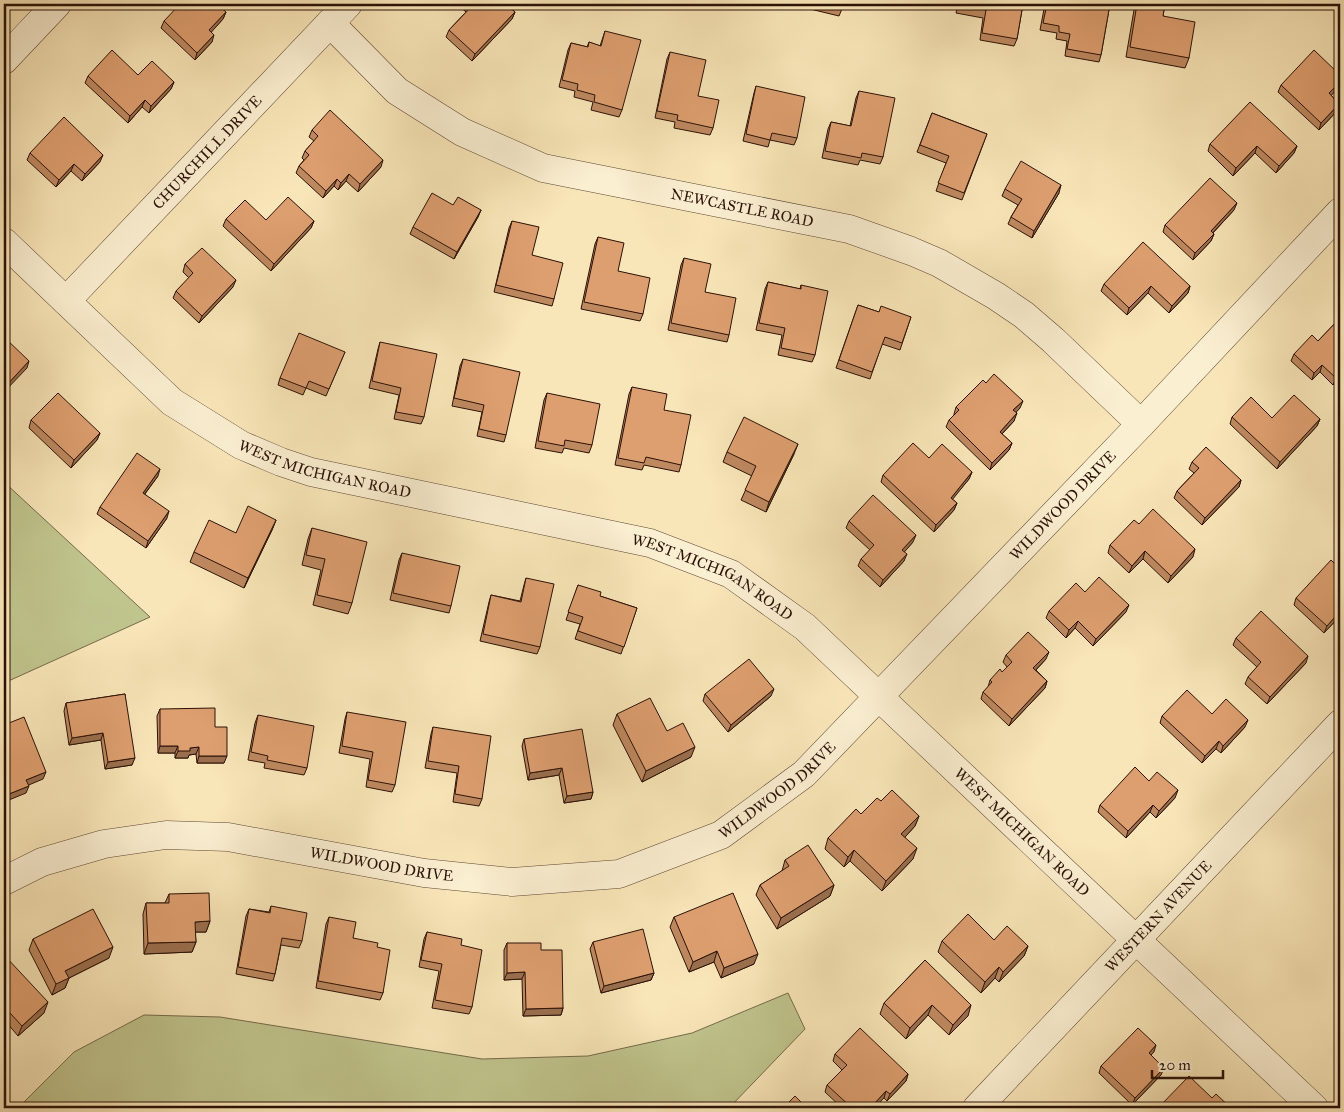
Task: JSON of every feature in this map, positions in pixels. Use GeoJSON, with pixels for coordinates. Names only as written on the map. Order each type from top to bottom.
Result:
{"type":"FeatureCollection","features":[{"type":"Feature","properties":{"kind":"street"},"geometry":{"type":"LineString","coordinates":[[4,60],[57,4]]}},
{"type":"Feature","properties":{"kind":"street","name":"CHURCHILL DRIVE"},"geometry":{"type":"LineString","coordinates":[[66,301],[339,13]]}},
{"type":"Feature","properties":{"kind":"street","name":"NEWCASTLE ROAD"},"geometry":{"type":"LineString","coordinates":[[339,13],[397,91],[462,132],[543,168],[849,229],[911,251],[940,264],[996,296],[1024,315],[1141,424]]}},
{"type":"Feature","properties":{"kind":"street","name":"WILDWOOD DRIVE"},"geometry":{"type":"LineString","coordinates":[[4,881],[42,862],[94,846],[166,835],[228,837],[424,873],[512,882],[618,874],[721,835],[804,774],[1141,424],[1340,212]]}},
{"type":"Feature","properties":{"kind":"street","name":"WEST MICHIGAN ROAD"},"geometry":{"type":"LineString","coordinates":[[4,242],[172,402],[241,445],[311,472],[650,543],[731,574],[805,627],[1314,1108]]}},
{"type":"Feature","properties":{"kind":"street","name":"WESTERN AVENUE"},"geometry":{"type":"LineString","coordinates":[[977,1108],[1340,724]]}},
{"type":"Feature","properties":{"kind":"green space"},"geometry":{"type":"Polygon","coordinates":[[[4,482],[150,617],[4,683],[4,482]]]}},
{"type":"Feature","properties":{"kind":"green space"},"geometry":{"type":"Polygon","coordinates":[[[788,993],[805,1029],[729,1108],[29,1108],[23,1103],[74,1052],[144,1015],[220,1017],[482,1059],[588,1056],[692,1033],[788,993]]]}},
{"type":"Feature","properties":{"kind":"building"},"geometry":{"type":"Polygon","coordinates":[[[180,4],[217,4],[226,12],[209,30],[214,35],[197,53],[164,21],[180,4]]]}},
{"type":"Feature","properties":{"kind":"building"},"geometry":{"type":"Polygon","coordinates":[[[467,4],[506,4],[515,12],[475,54],[449,30],[471,7],[467,4]]]}},
{"type":"Feature","properties":{"kind":"building"},"geometry":{"type":"Polygon","coordinates":[[[959,4],[1023,4],[1017,39],[982,33],[986,10],[959,6],[959,4]]]}},
{"type":"Feature","properties":{"kind":"building"},"geometry":{"type":"Polygon","coordinates":[[[1047,4],[1110,4],[1101,55],[1067,49],[1070,34],[1059,32],[1059,26],[1043,23],[1047,4]]]}},
{"type":"Feature","properties":{"kind":"building"},"geometry":{"type":"Polygon","coordinates":[[[1137,4],[1165,4],[1163,16],[1195,22],[1189,58],[1130,47],[1137,4]]]}},
{"type":"Feature","properties":{"kind":"building"},"geometry":{"type":"Polygon","coordinates":[[[605,31],[641,40],[622,110],[594,102],[595,95],[577,90],[578,84],[562,80],[571,43],[588,47],[589,42],[601,46],[605,31]]]}},
{"type":"Feature","properties":{"kind":"building"},"geometry":{"type":"Polygon","coordinates":[[[112,50],[138,75],[152,61],[174,82],[151,106],[145,100],[130,116],[88,76],[112,50]]]}},
{"type":"Feature","properties":{"kind":"building"},"geometry":{"type":"Polygon","coordinates":[[[1314,50],[1340,75],[1340,82],[1329,93],[1339,104],[1321,123],[1281,85],[1314,50]]]}},
{"type":"Feature","properties":{"kind":"building"},"geometry":{"type":"Polygon","coordinates":[[[670,52],[706,60],[698,96],[719,100],[713,128],[677,120],[678,115],[657,111],[670,52]]]}},
{"type":"Feature","properties":{"kind":"building"},"geometry":{"type":"Polygon","coordinates":[[[756,86],[805,97],[797,138],[772,133],[770,140],[746,134],[756,86]]]}},
{"type":"Feature","properties":{"kind":"building"},"geometry":{"type":"Polygon","coordinates":[[[859,91],[895,98],[883,157],[862,153],[861,158],[825,151],[831,122],[851,126],[859,91]]]}},
{"type":"Feature","properties":{"kind":"building"},"geometry":{"type":"Polygon","coordinates":[[[1250,102],[1297,146],[1279,166],[1257,146],[1236,168],[1210,144],[1250,102]]]}},
{"type":"Feature","properties":{"kind":"building"},"geometry":{"type":"Polygon","coordinates":[[[330,110],[383,160],[360,184],[349,174],[341,183],[337,179],[326,191],[299,166],[309,155],[305,151],[318,136],[312,130],[330,110]]]}},
{"type":"Feature","properties":{"kind":"building"},"geometry":{"type":"Polygon","coordinates":[[[932,113],[987,134],[964,193],[938,183],[949,156],[920,145],[932,113]]]}},
{"type":"Feature","properties":{"kind":"building"},"geometry":{"type":"Polygon","coordinates":[[[64,117],[103,155],[85,174],[74,164],[59,180],[30,153],[64,117]]]}},
{"type":"Feature","properties":{"kind":"building"},"geometry":{"type":"Polygon","coordinates":[[[1021,161],[1061,185],[1034,231],[1011,217],[1022,199],[1005,189],[1021,161]]]}},
{"type":"Feature","properties":{"kind":"building"},"geometry":{"type":"Polygon","coordinates":[[[1210,178],[1237,203],[1211,231],[1214,234],[1195,253],[1165,225],[1210,178]]]}},
{"type":"Feature","properties":{"kind":"building"},"geometry":{"type":"Polygon","coordinates":[[[432,193],[453,205],[458,197],[481,210],[457,252],[413,227],[432,193]]]}},
{"type":"Feature","properties":{"kind":"building"},"geometry":{"type":"Polygon","coordinates":[[[288,197],[314,221],[274,264],[226,219],[245,200],[266,220],[288,197]]]}},
{"type":"Feature","properties":{"kind":"building"},"geometry":{"type":"Polygon","coordinates":[[[512,221],[539,227],[532,255],[563,263],[554,299],[496,285],[512,221]]]}},
{"type":"Feature","properties":{"kind":"building"},"geometry":{"type":"Polygon","coordinates":[[[598,237],[624,243],[618,271],[650,278],[643,314],[584,302],[598,237]]]}},
{"type":"Feature","properties":{"kind":"building"},"geometry":{"type":"Polygon","coordinates":[[[1143,242],[1190,286],[1172,306],[1151,286],[1129,308],[1104,284],[1143,242]]]}},
{"type":"Feature","properties":{"kind":"building"},"geometry":{"type":"Polygon","coordinates":[[[202,248],[236,280],[202,316],[176,291],[193,273],[185,264],[202,248]]]}},
{"type":"Feature","properties":{"kind":"building"},"geometry":{"type":"Polygon","coordinates":[[[684,258],[711,264],[705,292],[736,298],[729,335],[671,323],[684,258]]]}},
{"type":"Feature","properties":{"kind":"building"},"geometry":{"type":"Polygon","coordinates":[[[768,282],[801,289],[801,285],[828,291],[815,355],[781,348],[785,328],[759,323],[768,282]]]}},
{"type":"Feature","properties":{"kind":"building"},"geometry":{"type":"Polygon","coordinates":[[[858,305],[879,312],[881,306],[911,317],[902,343],[885,337],[872,372],[839,360],[858,305]]]}},
{"type":"Feature","properties":{"kind":"building"},"geometry":{"type":"Polygon","coordinates":[[[1340,318],[1340,373],[1336,378],[1322,365],[1314,373],[1294,354],[1312,335],[1318,341],[1340,318]]]}},
{"type":"Feature","properties":{"kind":"building"},"geometry":{"type":"Polygon","coordinates":[[[299,333],[345,352],[329,389],[309,381],[306,388],[280,378],[299,333]]]}},
{"type":"Feature","properties":{"kind":"building"},"geometry":{"type":"Polygon","coordinates":[[[4,337],[29,361],[4,388],[4,337]]]}},
{"type":"Feature","properties":{"kind":"building"},"geometry":{"type":"Polygon","coordinates":[[[380,342],[437,354],[424,417],[396,412],[401,388],[372,381],[380,342]]]}},
{"type":"Feature","properties":{"kind":"building"},"geometry":{"type":"Polygon","coordinates":[[[463,359],[520,372],[506,435],[479,429],[484,405],[454,398],[463,359]]]}},
{"type":"Feature","properties":{"kind":"building"},"geometry":{"type":"Polygon","coordinates":[[[994,374],[1023,401],[1013,410],[1017,413],[1000,432],[1012,443],[992,463],[949,420],[959,410],[956,407],[983,380],[986,383],[994,374]]]}},
{"type":"Feature","properties":{"kind":"building"},"geometry":{"type":"Polygon","coordinates":[[[632,387],[667,394],[664,410],[691,415],[681,465],[646,457],[644,463],[618,458],[632,387]]]}},
{"type":"Feature","properties":{"kind":"building"},"geometry":{"type":"Polygon","coordinates":[[[58,393],[100,433],[74,460],[31,420],[58,393]]]}},
{"type":"Feature","properties":{"kind":"building"},"geometry":{"type":"Polygon","coordinates":[[[547,393],[600,404],[592,445],[565,440],[564,446],[538,441],[547,393]]]}},
{"type":"Feature","properties":{"kind":"building"},"geometry":{"type":"Polygon","coordinates":[[[1294,395],[1320,419],[1280,462],[1232,417],[1251,397],[1272,418],[1294,395]]]}},
{"type":"Feature","properties":{"kind":"building"},"geometry":{"type":"Polygon","coordinates":[[[744,417],[798,444],[769,502],[745,490],[756,466],[727,452],[744,417]]]}},
{"type":"Feature","properties":{"kind":"building"},"geometry":{"type":"Polygon","coordinates":[[[913,443],[929,458],[942,444],[972,472],[951,498],[957,503],[936,525],[883,475],[913,443]]]}},
{"type":"Feature","properties":{"kind":"building"},"geometry":{"type":"Polygon","coordinates":[[[1206,447],[1241,480],[1205,518],[1177,491],[1199,468],[1192,462],[1206,447]]]}},
{"type":"Feature","properties":{"kind":"building"},"geometry":{"type":"Polygon","coordinates":[[[137,453],[160,469],[143,493],[169,511],[148,541],[100,507],[137,453]]]}},
{"type":"Feature","properties":{"kind":"building"},"geometry":{"type":"Polygon","coordinates":[[[873,495],[916,535],[902,550],[907,554],[883,580],[861,559],[874,545],[849,521],[873,495]]]}},
{"type":"Feature","properties":{"kind":"building"},"geometry":{"type":"Polygon","coordinates":[[[248,506],[276,520],[248,578],[194,552],[209,520],[236,533],[248,506]]]}},
{"type":"Feature","properties":{"kind":"building"},"geometry":{"type":"Polygon","coordinates":[[[1153,509],[1195,549],[1171,576],[1145,551],[1132,566],[1110,545],[1134,520],[1139,524],[1153,509]]]}},
{"type":"Feature","properties":{"kind":"building"},"geometry":{"type":"Polygon","coordinates":[[[312,528],[367,542],[352,603],[317,595],[325,559],[306,555],[312,528]]]}},
{"type":"Feature","properties":{"kind":"building"},"geometry":{"type":"Polygon","coordinates":[[[402,553],[460,566],[451,606],[393,593],[402,553]]]}},
{"type":"Feature","properties":{"kind":"building"},"geometry":{"type":"Polygon","coordinates":[[[1331,560],[1340,569],[1340,611],[1327,626],[1296,598],[1331,560]]]}},
{"type":"Feature","properties":{"kind":"building"},"geometry":{"type":"Polygon","coordinates":[[[1099,577],[1129,605],[1096,639],[1078,621],[1069,630],[1049,611],[1076,583],[1085,592],[1099,577]]]}},
{"type":"Feature","properties":{"kind":"building"},"geometry":{"type":"Polygon","coordinates":[[[526,578],[554,584],[540,647],[483,634],[491,595],[521,602],[526,578]]]}},
{"type":"Feature","properties":{"kind":"building"},"geometry":{"type":"Polygon","coordinates":[[[578,585],[601,592],[600,596],[637,608],[624,647],[578,631],[583,617],[568,612],[578,585]]]}},
{"type":"Feature","properties":{"kind":"building"},"geometry":{"type":"Polygon","coordinates":[[[1261,611],[1308,656],[1270,697],[1248,677],[1261,662],[1236,638],[1261,611]]]}},
{"type":"Feature","properties":{"kind":"building"},"geometry":{"type":"Polygon","coordinates":[[[1028,632],[1049,652],[1033,668],[1047,681],[1012,719],[983,692],[992,682],[990,680],[1000,669],[1002,672],[1012,662],[1006,655],[1028,632]]]}},
{"type":"Feature","properties":{"kind":"building"},"geometry":{"type":"Polygon","coordinates":[[[749,659],[774,689],[731,725],[705,694],[749,659]]]}},
{"type":"Feature","properties":{"kind":"building"},"geometry":{"type":"Polygon","coordinates":[[[1187,690],[1212,714],[1226,699],[1248,720],[1223,746],[1219,741],[1205,756],[1162,716],[1187,690]]]}},
{"type":"Feature","properties":{"kind":"building"},"geometry":{"type":"Polygon","coordinates":[[[125,694],[135,758],[108,762],[103,733],[72,738],[66,703],[125,694]]]}},
{"type":"Feature","properties":{"kind":"building"},"geometry":{"type":"Polygon","coordinates":[[[650,698],[667,731],[683,723],[695,747],[646,771],[617,714],[650,698]]]}},
{"type":"Feature","properties":{"kind":"building"},"geometry":{"type":"Polygon","coordinates":[[[215,708],[215,727],[227,727],[227,756],[199,756],[199,747],[190,748],[190,751],[178,751],[178,746],[160,746],[160,709],[215,708]]]}},
{"type":"Feature","properties":{"kind":"building"},"geometry":{"type":"Polygon","coordinates":[[[347,712],[406,722],[395,785],[368,780],[373,752],[342,746],[347,712]]]}},
{"type":"Feature","properties":{"kind":"building"},"geometry":{"type":"Polygon","coordinates":[[[258,715],[314,726],[307,768],[267,760],[268,756],[251,752],[258,715]]]}},
{"type":"Feature","properties":{"kind":"building"},"geometry":{"type":"Polygon","coordinates":[[[24,717],[46,772],[26,780],[29,786],[4,796],[4,725],[24,717]]]}},
{"type":"Feature","properties":{"kind":"building"},"geometry":{"type":"Polygon","coordinates":[[[433,727],[491,736],[482,799],[455,794],[459,766],[428,761],[433,727]]]}},
{"type":"Feature","properties":{"kind":"building"},"geometry":{"type":"Polygon","coordinates":[[[582,729],[593,792],[567,796],[562,768],[530,773],[524,739],[582,729]]]}},
{"type":"Feature","properties":{"kind":"building"},"geometry":{"type":"Polygon","coordinates":[[[1135,767],[1149,781],[1157,772],[1178,790],[1159,811],[1153,805],[1128,831],[1100,805],[1135,767]]]}},
{"type":"Feature","properties":{"kind":"building"},"geometry":{"type":"Polygon","coordinates":[[[892,790],[919,816],[901,834],[917,848],[886,881],[854,850],[848,857],[828,838],[856,809],[861,814],[877,798],[881,801],[892,790]]]}},
{"type":"Feature","properties":{"kind":"building"},"geometry":{"type":"Polygon","coordinates":[[[808,845],[834,885],[781,918],[760,885],[789,866],[785,860],[808,845]]]}},
{"type":"Feature","properties":{"kind":"building"},"geometry":{"type":"Polygon","coordinates":[[[209,893],[210,921],[195,922],[196,942],[148,943],[146,903],[169,903],[169,894],[209,893]]]}},
{"type":"Feature","properties":{"kind":"building"},"geometry":{"type":"Polygon","coordinates":[[[733,893],[758,954],[724,968],[717,951],[693,962],[674,917],[733,893]]]}},
{"type":"Feature","properties":{"kind":"building"},"geometry":{"type":"Polygon","coordinates":[[[271,906],[307,913],[302,941],[282,938],[275,974],[238,967],[249,909],[270,913],[271,906]]]}},
{"type":"Feature","properties":{"kind":"building"},"geometry":{"type":"Polygon","coordinates":[[[93,909],[113,947],[65,971],[69,978],[56,984],[33,939],[93,909]]]}},
{"type":"Feature","properties":{"kind":"building"},"geometry":{"type":"Polygon","coordinates":[[[968,914],[994,940],[1007,926],[1028,946],[1003,972],[999,967],[985,982],[942,941],[968,914]]]}},
{"type":"Feature","properties":{"kind":"building"},"geometry":{"type":"Polygon","coordinates":[[[329,917],[356,922],[353,938],[378,943],[377,947],[390,950],[383,993],[318,981],[329,917]]]}},
{"type":"Feature","properties":{"kind":"building"},"geometry":{"type":"Polygon","coordinates":[[[643,929],[654,973],[604,986],[593,942],[643,929]]]}},
{"type":"Feature","properties":{"kind":"building"},"geometry":{"type":"Polygon","coordinates":[[[427,932],[462,939],[461,945],[482,950],[472,1007],[435,1000],[442,964],[421,960],[427,932]]]}},
{"type":"Feature","properties":{"kind":"building"},"geometry":{"type":"Polygon","coordinates":[[[507,943],[541,943],[541,950],[562,950],[563,1008],[526,1009],[525,972],[507,973],[507,943]]]}},
{"type":"Feature","properties":{"kind":"building"},"geometry":{"type":"Polygon","coordinates":[[[5,956],[48,1002],[22,1026],[10,1013],[4,1019],[5,956]]]}},
{"type":"Feature","properties":{"kind":"building"},"geometry":{"type":"Polygon","coordinates":[[[925,960],[971,1005],[953,1025],[932,1005],[910,1028],[884,1003],[925,960]]]}},
{"type":"Feature","properties":{"kind":"building"},"geometry":{"type":"Polygon","coordinates":[[[860,1028],[908,1074],[890,1094],[886,1091],[873,1105],[870,1102],[864,1108],[852,1108],[827,1085],[847,1065],[835,1054],[860,1028]]]}},
{"type":"Feature","properties":{"kind":"building"},"geometry":{"type":"Polygon","coordinates":[[[1138,1028],[1156,1045],[1149,1053],[1164,1068],[1135,1098],[1101,1066],[1138,1028]]]}},
{"type":"Feature","properties":{"kind":"building"},"geometry":{"type":"Polygon","coordinates":[[[1189,1076],[1212,1098],[1216,1094],[1231,1108],[1158,1108],[1189,1076]]]}},
{"type":"Feature","properties":{"kind":"building"},"geometry":{"type":"Polygon","coordinates":[[[795,1096],[807,1108],[783,1108],[795,1096]]]}}]}
